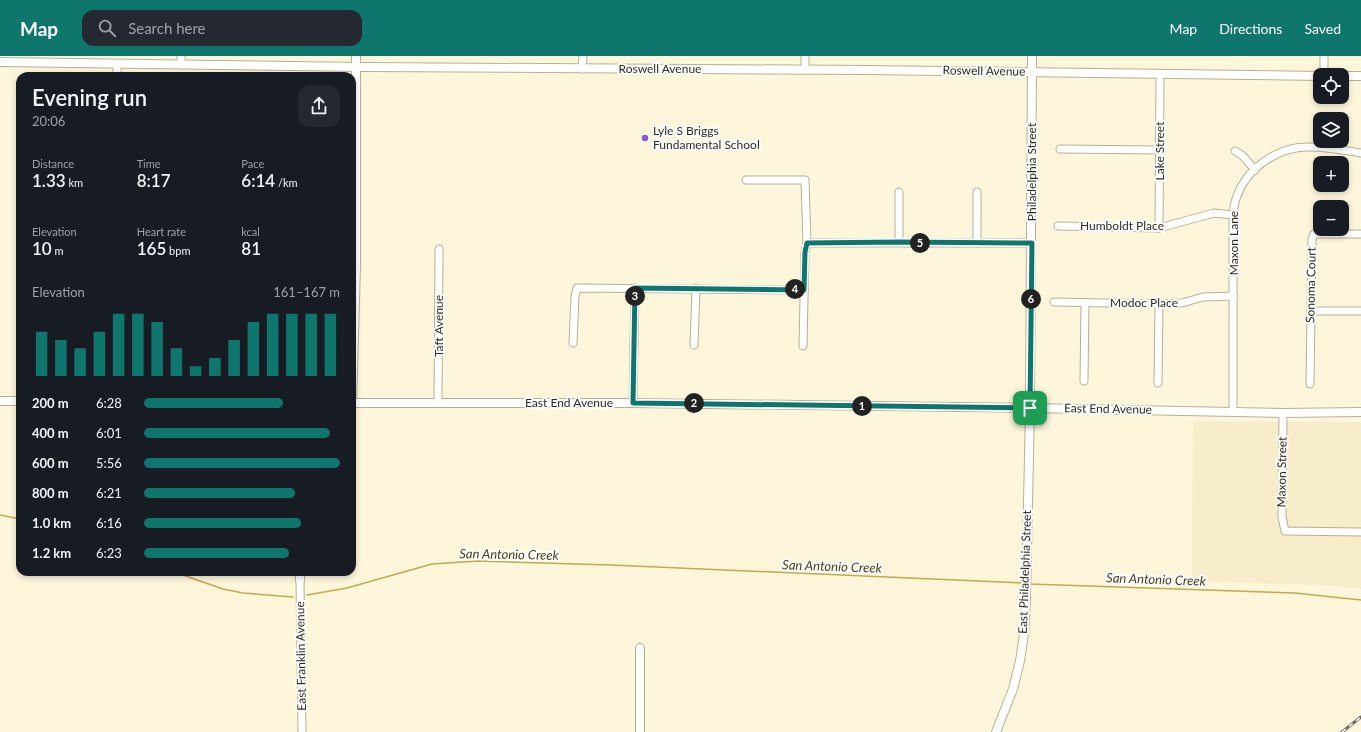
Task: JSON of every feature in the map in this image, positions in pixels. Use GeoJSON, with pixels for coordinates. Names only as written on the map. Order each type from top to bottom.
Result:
{"type":"FeatureCollection","features":[{"type":"Feature","properties":{"kind":"street"},"geometry":{"type":"LineString","coordinates":[[181,56],[181,65]]}},
{"type":"Feature","properties":{"kind":"street"},"geometry":{"type":"LineString","coordinates":[[356,56],[356,266]]}},
{"type":"Feature","properties":{"kind":"street"},"geometry":{"type":"LineString","coordinates":[[582,69],[583,56]]}},
{"type":"Feature","properties":{"kind":"street"},"geometry":{"type":"LineString","coordinates":[[805,70],[806,56]]}},
{"type":"Feature","properties":{"kind":"street","name":"Philadelphia Street"},"geometry":{"type":"LineString","coordinates":[[1030,408],[1032,56]]}},
{"type":"Feature","properties":{"kind":"street"},"geometry":{"type":"LineString","coordinates":[[1324,56],[1324,68]]}},
{"type":"Feature","properties":{"kind":"street","name":"Roswell Avenue"},"geometry":{"type":"LineString","coordinates":[[0,62],[19,59],[117,64],[181,65],[1032,72],[1313,76]]}},
{"type":"Feature","properties":{"kind":"street"},"geometry":{"type":"LineString","coordinates":[[117,64],[117,72]]}},
{"type":"Feature","properties":{"kind":"street","name":"Lake Street"},"geometry":{"type":"LineString","coordinates":[[1159,228],[1160,74]]}},
{"type":"Feature","properties":{"kind":"street"},"geometry":{"type":"LineString","coordinates":[[1349,76],[1361,76]]}},
{"type":"Feature","properties":{"kind":"street","name":"Maxon Lane"},"geometry":{"type":"LineString","coordinates":[[1233,412],[1233,214],[1236,199],[1242,185],[1255,170],[1269,158],[1282,152],[1297,148],[1318,147],[1361,153]]}},
{"type":"Feature","properties":{"kind":"street"},"geometry":{"type":"LineString","coordinates":[[1060,149],[1160,150]]}},
{"type":"Feature","properties":{"kind":"street"},"geometry":{"type":"LineString","coordinates":[[1235,152],[1243,156],[1255,170]]}},
{"type":"Feature","properties":{"kind":"street"},"geometry":{"type":"LineString","coordinates":[[746,180],[805,180],[807,243],[805,252],[802,346]]}},
{"type":"Feature","properties":{"kind":"street"},"geometry":{"type":"LineString","coordinates":[[899,192],[899,242]]}},
{"type":"Feature","properties":{"kind":"street"},"geometry":{"type":"LineString","coordinates":[[977,192],[977,243]]}},
{"type":"Feature","properties":{"kind":"street","name":"Humboldt Place"},"geometry":{"type":"LineString","coordinates":[[1058,226],[1159,228],[1214,213],[1233,214]]}},
{"type":"Feature","properties":{"kind":"street","name":"Sonoma Court"},"geometry":{"type":"LineString","coordinates":[[1310,384],[1312,239],[1314,234],[1361,234]]}},
{"type":"Feature","properties":{"kind":"street"},"geometry":{"type":"LineString","coordinates":[[807,243],[1032,243]]}},
{"type":"Feature","properties":{"kind":"street","name":"Taft Avenue"},"geometry":{"type":"LineString","coordinates":[[438,403],[439,249]]}},
{"type":"Feature","properties":{"kind":"street"},"geometry":{"type":"LineString","coordinates":[[573,343],[575,296],[577,288],[804,290]]}},
{"type":"Feature","properties":{"kind":"street"},"geometry":{"type":"LineString","coordinates":[[633,403],[635,288]]}},
{"type":"Feature","properties":{"kind":"street"},"geometry":{"type":"LineString","coordinates":[[694,345],[696,288]]}},
{"type":"Feature","properties":{"kind":"street","name":"Modoc Place"},"geometry":{"type":"LineString","coordinates":[[1054,302],[1159,304],[1182,303],[1203,297],[1234,296]]}},
{"type":"Feature","properties":{"kind":"street"},"geometry":{"type":"LineString","coordinates":[[1084,381],[1085,303]]}},
{"type":"Feature","properties":{"kind":"street"},"geometry":{"type":"LineString","coordinates":[[1158,382],[1159,304]]}},
{"type":"Feature","properties":{"kind":"street"},"geometry":{"type":"LineString","coordinates":[[1311,311],[1361,311]]}},
{"type":"Feature","properties":{"kind":"street"},"geometry":{"type":"LineString","coordinates":[[0,401],[16,401]]}},
{"type":"Feature","properties":{"kind":"street","name":"East End Avenue"},"geometry":{"type":"LineString","coordinates":[[356,404],[633,403],[1233,412],[1361,412]]}},
{"type":"Feature","properties":{"kind":"street","name":"East Philadelphia Street"},"geometry":{"type":"LineString","coordinates":[[996,732],[1013,689],[1020,661],[1024,634],[1030,408]]}},
{"type":"Feature","properties":{"kind":"street","name":"Maxon Street"},"geometry":{"type":"LineString","coordinates":[[1283,412],[1282,516],[1284,532],[1361,532]]}},
{"type":"Feature","properties":{"kind":"street","name":"East Franklin Avenue"},"geometry":{"type":"LineString","coordinates":[[300,576],[302,732]]}},
{"type":"Feature","properties":{"kind":"street"},"geometry":{"type":"LineString","coordinates":[[640,648],[640,732]]}},
{"type":"Feature","properties":{"kind":"shaded area"},"geometry":{"type":"Polygon","coordinates":[[[1193,421],[1361,422],[1361,589],[1322,585],[1192,581],[1193,421]]]}},
{"type":"Feature","properties":{"kind":"waterway","name":"San Antonio Creek"},"geometry":{"type":"LineString","coordinates":[[0,515],[16,518]]}},
{"type":"Feature","properties":{"kind":"waterway","name":"San Antonio Creek"},"geometry":{"type":"LineString","coordinates":[[307,595],[347,588],[432,564],[478,561],[611,565],[1024,583]]}},
{"type":"Feature","properties":{"kind":"waterway","name":"San Antonio Creek"},"geometry":{"type":"LineString","coordinates":[[186,576],[223,589],[243,593],[293,597]]}},
{"type":"Feature","properties":{"kind":"waterway","name":"San Antonio Creek"},"geometry":{"type":"LineString","coordinates":[[1030,584],[1295,593],[1361,600]]}},
{"type":"Feature","properties":{"kind":"railway"},"geometry":{"type":"LineString","coordinates":[[1342,732],[1361,717]]}},
{"type":"Feature","properties":{"kind":"place","name":"Lyle S Briggs Fundamental School"},"geometry":{"type":"Point","coordinates":[645,138]}},
{"type":"Feature","properties":{"kind":"route"},"geometry":{"type":"LineString","coordinates":[[807,243],[1032,243],[1030,408],[633,403],[635,288],[804,290],[805,252],[807,243]]}}]}
